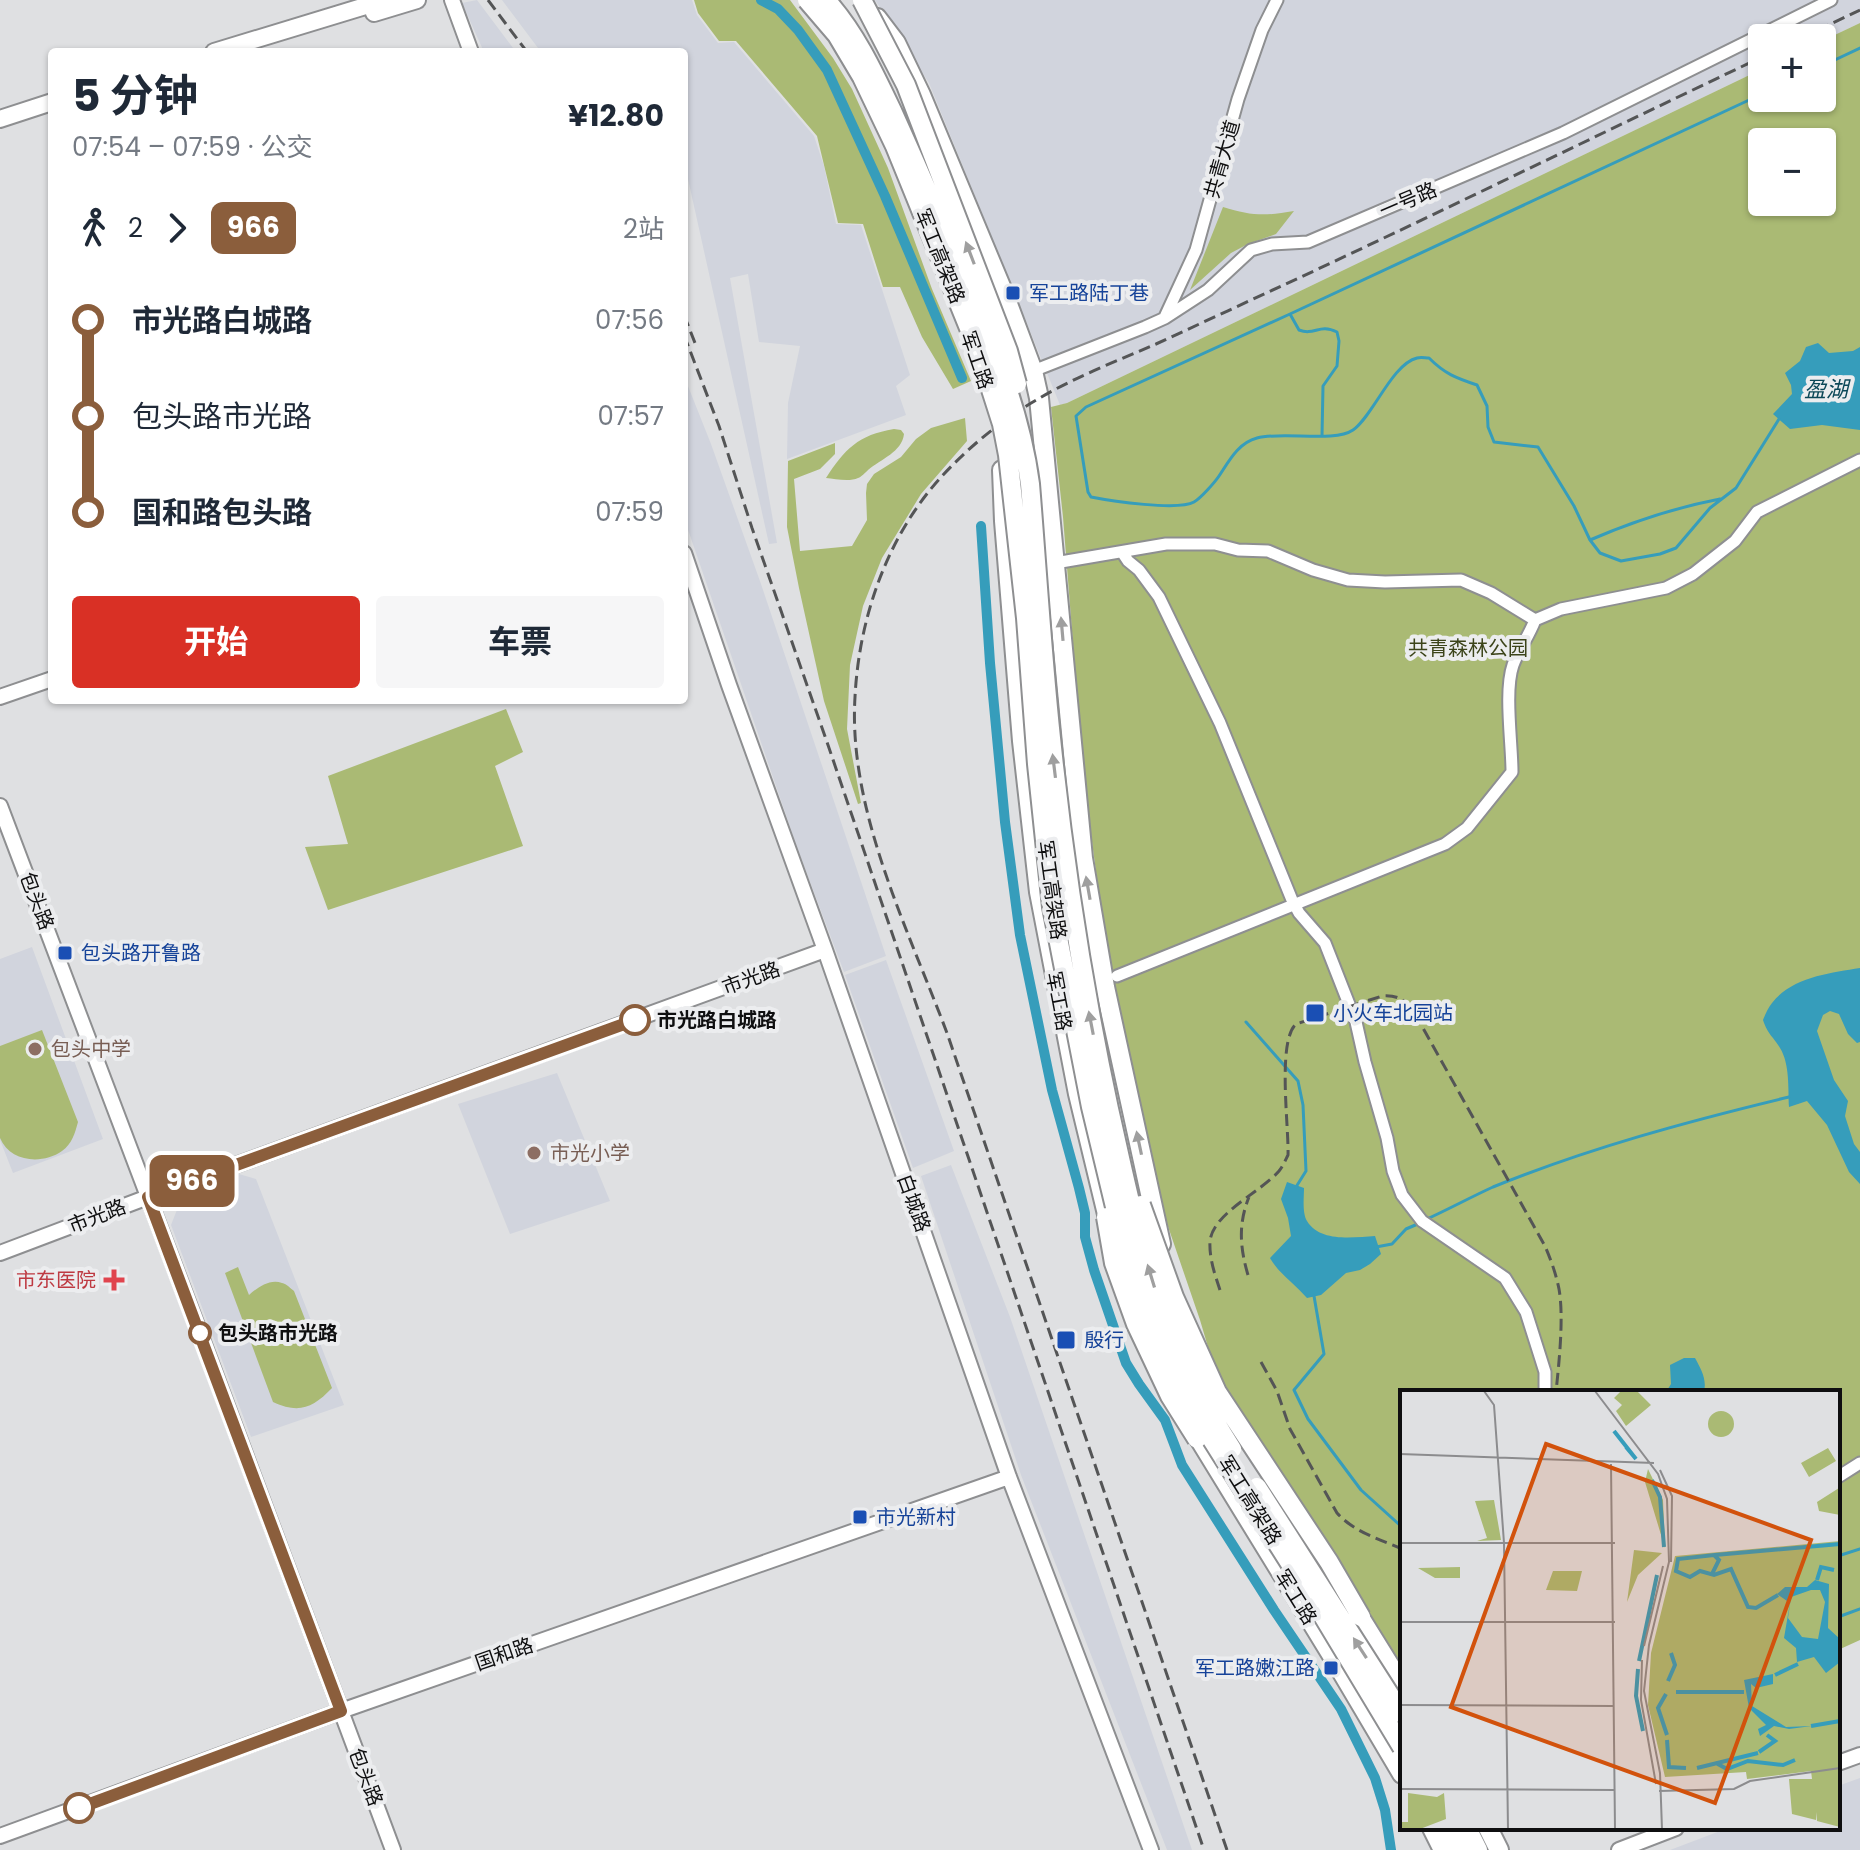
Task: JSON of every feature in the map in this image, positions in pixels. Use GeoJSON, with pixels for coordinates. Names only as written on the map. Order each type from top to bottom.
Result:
{"type":"FeatureCollection","features":[{"type":"Feature","properties":{"kind":"main road"},"geometry":{"type":"LineString","coordinates":[[227,48],[385,0]]}},
{"type":"Feature","properties":{"kind":"main road"},"geometry":{"type":"LineString","coordinates":[[263,48],[417,0]]}},
{"type":"Feature","properties":{"kind":"main road","name":"军工路"},"geometry":{"type":"LineString","coordinates":[[808,0],[833,35],[857,79],[955,300],[991,401],[1003,473],[1022,741],[1039,892],[1078,1094],[1115,1248],[1130,1295],[1164,1377],[1181,1409],[1400,1771]]}},
{"type":"Feature","properties":{"kind":"main road","name":"军工高架路"},"geometry":{"type":"LineString","coordinates":[[808,0],[837,35],[895,146],[980,355],[1002,424],[1026,618],[1052,907],[1091,1107],[1127,1257],[1145,1312],[1197,1416],[1400,1744]]}},
{"type":"Feature","properties":{"kind":"main road","name":"军工高架路"},"geometry":{"type":"LineString","coordinates":[[826,0],[837,12],[873,70],[921,173],[1007,387],[1027,462],[1051,738],[1069,887],[1090,1020],[1116,1141],[1150,1275],[1184,1363],[1223,1434],[1400,1711]]}},
{"type":"Feature","properties":{"kind":"main road"},"geometry":{"type":"LineString","coordinates":[[862,0],[906,85],[1008,351],[1024,416],[1027,462]]}},
{"type":"Feature","properties":{"kind":"main road","name":"军工路"},"geometry":{"type":"LineString","coordinates":[[862,0],[896,43],[921,95],[1033,371],[1039,398],[1083,858],[1105,987],[1171,1291],[1214,1397],[1321,1563],[1361,1617],[1400,1682]]}},
{"type":"Feature","properties":{"kind":"main road"},"geometry":{"type":"LineString","coordinates":[[0,119],[48,103]]}},
{"type":"Feature","properties":{"kind":"main road"},"geometry":{"type":"LineString","coordinates":[[0,128],[48,113]]}},
{"type":"Feature","properties":{"kind":"main road"},"geometry":{"type":"LineString","coordinates":[[1091,1107],[1097,1167],[1114,1263],[1136,1324],[1170,1396],[1294,1581],[1320,1636]]}},
{"type":"Feature","properties":{"kind":"main road"},"geometry":{"type":"LineString","coordinates":[[1116,1141],[1155,1238],[1174,1297],[1217,1392],[1329,1562],[1361,1617]]}},
{"type":"Feature","properties":{"kind":"main road"},"geometry":{"type":"LineString","coordinates":[[1433,1830],[1443,1850]]}},
{"type":"Feature","properties":{"kind":"main road"},"geometry":{"type":"LineString","coordinates":[[1450,1830],[1460,1850]]}},
{"type":"Feature","properties":{"kind":"main road"},"geometry":{"type":"LineString","coordinates":[[1468,1830],[1478,1850]]}},
{"type":"Feature","properties":{"kind":"main road"},"geometry":{"type":"LineString","coordinates":[[1489,1830],[1499,1850]]}},
{"type":"Feature","properties":{"kind":"street"},"geometry":{"type":"LineString","coordinates":[[452,0],[470,48]]}},
{"type":"Feature","properties":{"kind":"street","name":"共青大道"},"geometry":{"type":"LineString","coordinates":[[1165,318],[1196,250],[1238,99],[1262,30],[1277,0]]}},
{"type":"Feature","properties":{"kind":"street","name":"一号路"},"geometry":{"type":"LineString","coordinates":[[986,385],[1033,371],[1165,318],[1208,290],[1251,250],[1272,244],[1308,242],[1505,158],[1563,133],[1831,0]]}},
{"type":"Feature","properties":{"kind":"street"},"geometry":{"type":"LineString","coordinates":[[1117,976],[1445,844],[1467,828],[1512,772],[1508,696],[1512,666],[1535,620],[1561,609],[1666,588],[1693,574],[1735,541],[1757,512],[1860,460]]}},
{"type":"Feature","properties":{"kind":"street"},"geometry":{"type":"LineString","coordinates":[[1055,563],[1166,544],[1215,544],[1238,550],[1268,551],[1313,570],[1348,580],[1461,580],[1491,593],[1535,620]]}},
{"type":"Feature","properties":{"kind":"street"},"geometry":{"type":"LineString","coordinates":[[1122,552],[1159,597],[1220,723],[1295,906],[1325,943],[1356,1022],[1393,1171],[1402,1195],[1422,1221],[1505,1278],[1526,1312],[1545,1372],[1545,1390]]}},
{"type":"Feature","properties":{"kind":"street","name":"白城路"},"geometry":{"type":"LineString","coordinates":[[688,565],[1009,1477],[1151,1850]]}},
{"type":"Feature","properties":{"kind":"street"},"geometry":{"type":"LineString","coordinates":[[0,697],[48,680]]}},
{"type":"Feature","properties":{"kind":"street","name":"包头路"},"geometry":{"type":"LineString","coordinates":[[0,806],[393,1850]]}},
{"type":"Feature","properties":{"kind":"street","name":"市光路"},"geometry":{"type":"LineString","coordinates":[[0,1253],[825,950]]}},
{"type":"Feature","properties":{"kind":"street"},"geometry":{"type":"LineString","coordinates":[[1840,1476],[1860,1463]]}},
{"type":"Feature","properties":{"kind":"street","name":"国和路"},"geometry":{"type":"LineString","coordinates":[[0,1836],[341,1711],[1009,1477]]}},
{"type":"Feature","properties":{"kind":"street"},"geometry":{"type":"LineString","coordinates":[[1840,1762],[1860,1755]]}},
{"type":"Feature","properties":{"kind":"street"},"geometry":{"type":"LineString","coordinates":[[1619,1850],[1671,1830]]}},
{"type":"Feature","properties":{"kind":"shaded area"},"geometry":{"type":"Polygon","coordinates":[[[477,0],[513,48],[482,48],[462,3],[477,0]]]}},
{"type":"Feature","properties":{"kind":"shaded area"},"geometry":{"type":"Polygon","coordinates":[[[502,0],[692,0],[697,15],[718,43],[734,42],[814,136],[824,166],[836,224],[861,225],[910,375],[896,386],[906,415],[787,459],[788,403],[800,346],[759,342],[748,274],[730,278],[777,543],[769,544],[688,179],[688,48],[538,48],[502,0]]]}},
{"type":"Feature","properties":{"kind":"shaded area"},"geometry":{"type":"Polygon","coordinates":[[[875,0],[1860,0],[1860,23],[1836,34],[1836,24],[1748,24],[1748,76],[1060,405],[929,83],[875,0]]]}},
{"type":"Feature","properties":{"kind":"shaded area"},"geometry":{"type":"Polygon","coordinates":[[[688,386],[761,584],[886,956],[844,972],[798,850],[688,530],[688,386]]]}},
{"type":"Feature","properties":{"kind":"shaded area","name":"包头中学"},"geometry":{"type":"Polygon","coordinates":[[[32,947],[103,1139],[13,1173],[0,1140],[0,959],[32,947]]]}},
{"type":"Feature","properties":{"kind":"shaded area"},"geometry":{"type":"Polygon","coordinates":[[[886,960],[954,1151],[913,1168],[845,975],[886,960]]]}},
{"type":"Feature","properties":{"kind":"shaded area","name":"市光小学"},"geometry":{"type":"Polygon","coordinates":[[[557,1073],[610,1201],[510,1234],[458,1104],[557,1073]]]}},
{"type":"Feature","properties":{"kind":"shaded area"},"geometry":{"type":"Polygon","coordinates":[[[951,1165],[1010,1317],[1192,1850],[1167,1850],[1021,1475],[921,1176],[951,1165]]]}},
{"type":"Feature","properties":{"kind":"shaded area"},"geometry":{"type":"Polygon","coordinates":[[[239,1174],[256,1179],[344,1405],[251,1437],[171,1225],[182,1197],[239,1174]]]}},
{"type":"Feature","properties":{"kind":"shaded area"},"geometry":{"type":"Polygon","coordinates":[[[1860,1778],[1860,1850],[1670,1850],[1723,1830],[1840,1830],[1840,1785],[1860,1778]]]}},
{"type":"Feature","properties":{"kind":"green space"},"geometry":{"type":"Polygon","coordinates":[[[694,0],[790,0],[833,58],[852,89],[888,168],[932,289],[971,381],[953,389],[922,337],[900,287],[883,287],[863,224],[838,223],[817,136],[736,41],[719,41],[698,13],[694,0]]]}},
{"type":"Feature","properties":{"kind":"green space","name":"共青森林公园"},"geometry":{"type":"Polygon","coordinates":[[[1860,23],[1860,1640],[1840,1649],[1840,1390],[1400,1390],[1400,1664],[1296,1499],[1221,1391],[1160,1203],[1109,970],[1091,834],[1051,407],[1067,403],[1748,76],[1748,112],[1836,112],[1836,34],[1860,23]]]}},
{"type":"Feature","properties":{"kind":"green space"},"geometry":{"type":"Polygon","coordinates":[[[1223,207],[1258,214],[1294,211],[1276,234],[1231,253],[1190,290],[1223,207]]]}},
{"type":"Feature","properties":{"kind":"green space"},"geometry":{"type":"Polygon","coordinates":[[[965,418],[967,441],[921,494],[882,558],[863,606],[850,665],[847,729],[861,803],[858,804],[824,701],[799,588],[787,527],[788,461],[835,443],[835,454],[820,469],[794,479],[800,551],[852,546],[867,520],[867,484],[874,474],[901,457],[916,439],[931,428],[965,418]]]}},
{"type":"Feature","properties":{"kind":"green space"},"geometry":{"type":"Polygon","coordinates":[[[894,429],[904,434],[899,446],[860,477],[847,480],[826,478],[840,459],[862,439],[894,429]]]}},
{"type":"Feature","properties":{"kind":"green space"},"geometry":{"type":"Polygon","coordinates":[[[506,709],[523,752],[495,766],[523,846],[328,910],[305,847],[348,844],[328,776],[506,709]]]}},
{"type":"Feature","properties":{"kind":"green space"},"geometry":{"type":"Polygon","coordinates":[[[42,1030],[78,1122],[71,1142],[62,1151],[45,1158],[27,1159],[11,1152],[0,1138],[0,1046],[42,1030]]]}},
{"type":"Feature","properties":{"kind":"green space"},"geometry":{"type":"Polygon","coordinates":[[[238,1267],[249,1295],[273,1282],[284,1284],[294,1291],[332,1388],[312,1404],[291,1408],[273,1402],[225,1273],[238,1267]]]}},
{"type":"Feature","properties":{"kind":"water","name":"盈湖"},"geometry":{"type":"Polygon","coordinates":[[[1818,343],[1829,353],[1853,351],[1860,347],[1860,430],[1822,425],[1790,429],[1773,414],[1792,394],[1785,373],[1800,361],[1806,347],[1818,343]]]}},
{"type":"Feature","properties":{"kind":"water"},"geometry":{"type":"Polygon","coordinates":[[[1860,968],[1860,1042],[1857,1043],[1848,1034],[1839,1014],[1830,1011],[1823,1015],[1817,1031],[1834,1080],[1848,1101],[1845,1116],[1854,1144],[1860,1152],[1860,1184],[1849,1172],[1827,1125],[1807,1101],[1789,1107],[1785,1061],[1763,1020],[1772,1003],[1790,987],[1812,978],[1860,968]]]}},
{"type":"Feature","properties":{"kind":"water"},"geometry":{"type":"Polygon","coordinates":[[[1287,1182],[1304,1188],[1304,1214],[1313,1228],[1329,1236],[1375,1236],[1381,1254],[1360,1270],[1346,1273],[1321,1295],[1307,1298],[1270,1258],[1291,1236],[1281,1199],[1287,1182]]]}},
{"type":"Feature","properties":{"kind":"water"},"geometry":{"type":"Polygon","coordinates":[[[1684,1358],[1695,1358],[1704,1378],[1704,1390],[1667,1390],[1671,1384],[1670,1365],[1684,1358]]]}},
{"type":"Feature","properties":{"kind":"waterway"},"geometry":{"type":"LineString","coordinates":[[761,0],[778,9],[798,30],[827,70],[885,196],[962,378]]}},
{"type":"Feature","properties":{"kind":"waterway"},"geometry":{"type":"LineString","coordinates":[[1836,59],[1860,48]]}},
{"type":"Feature","properties":{"kind":"waterway"},"geometry":{"type":"LineString","coordinates":[[1290,314],[1748,101]]}},
{"type":"Feature","properties":{"kind":"waterway"},"geometry":{"type":"LineString","coordinates":[[1322,436],[1323,386],[1337,366],[1337,332],[1326,329],[1299,330],[1290,314],[1086,407],[1076,416],[1091,497],[1144,504],[1186,505],[1204,494],[1235,453],[1250,440],[1268,436],[1280,436],[1321,436],[1334,436],[1353,430],[1399,370],[1417,358],[1429,358],[1451,375],[1477,385],[1487,406],[1488,427],[1494,442],[1538,447],[1574,506],[1590,540],[1600,553],[1621,561],[1676,548],[1710,508],[1736,488],[1779,419]]}},
{"type":"Feature","properties":{"kind":"waterway"},"geometry":{"type":"LineString","coordinates":[[1590,540],[1654,516],[1720,499]]}},
{"type":"Feature","properties":{"kind":"waterway"},"geometry":{"type":"LineString","coordinates":[[981,526],[1005,822],[1020,935],[1052,1090],[1085,1213],[1085,1237],[1094,1270],[1126,1363],[1165,1420],[1182,1465],[1341,1709],[1375,1778],[1385,1810],[1391,1850]]}},
{"type":"Feature","properties":{"kind":"waterway"},"geometry":{"type":"LineString","coordinates":[[1246,1022],[1298,1081],[1303,1105],[1306,1171],[1296,1187]]}},
{"type":"Feature","properties":{"kind":"waterway"},"geometry":{"type":"LineString","coordinates":[[1427,1219],[1493,1187],[1566,1160],[1677,1126],[1789,1097]]}},
{"type":"Feature","properties":{"kind":"waterway"},"geometry":{"type":"LineString","coordinates":[[1376,1247],[1392,1244],[1406,1229],[1420,1223]]}},
{"type":"Feature","properties":{"kind":"waterway"},"geometry":{"type":"LineString","coordinates":[[1314,1296],[1324,1354],[1294,1390],[1308,1419],[1361,1490],[1400,1525]]}},
{"type":"Feature","properties":{"kind":"waterway"},"geometry":{"type":"LineString","coordinates":[[1840,1555],[1860,1549]]}},
{"type":"Feature","properties":{"kind":"waterway"},"geometry":{"type":"LineString","coordinates":[[1840,1616],[1860,1609]]}},
{"type":"Feature","properties":{"kind":"railway"},"geometry":{"type":"LineString","coordinates":[[488,0],[524,48]]}},
{"type":"Feature","properties":{"kind":"railway"},"geometry":{"type":"LineString","coordinates":[[1830,24],[1860,10]]}},
{"type":"Feature","properties":{"kind":"railway"},"geometry":{"type":"LineString","coordinates":[[1227,1850],[947,1033],[899,911],[871,826],[855,740],[858,667],[870,607],[892,550],[924,498],[965,453],[1025,407],[1081,376],[1301,277],[1748,64]]}},
{"type":"Feature","properties":{"kind":"railway"},"geometry":{"type":"LineString","coordinates":[[688,325],[695,343]]}},
{"type":"Feature","properties":{"kind":"railway"},"geometry":{"type":"LineString","coordinates":[[688,345],[719,426],[1204,1850]]}},
{"type":"Feature","properties":{"kind":"railway"},"geometry":{"type":"LineString","coordinates":[[1220,1290],[1210,1254],[1213,1231],[1228,1212],[1279,1171],[1288,1155],[1285,1066],[1290,1033],[1296,1024],[1382,996],[1396,997],[1414,1012],[1545,1246],[1560,1300],[1556,1390]]}},
{"type":"Feature","properties":{"kind":"railway"},"geometry":{"type":"LineString","coordinates":[[1248,1275],[1241,1236],[1249,1197]]}},
{"type":"Feature","properties":{"kind":"railway"},"geometry":{"type":"LineString","coordinates":[[1261,1362],[1277,1391],[1290,1429],[1337,1513],[1359,1530],[1400,1548]]}},
{"type":"Feature","properties":{"kind":"bus line","name":"966"},"geometry":{"type":"LineString","coordinates":[[79,1808],[341,1711],[148,1197],[635,1020]]}},
{"type":"Feature","properties":{"kind":"place","name":"军工路陆丁巷"},"geometry":{"type":"Point","coordinates":[1013,293]}},
{"type":"Feature","properties":{"kind":"place","name":"包头路开鲁路"},"geometry":{"type":"Point","coordinates":[65,953]}},
{"type":"Feature","properties":{"kind":"place","name":"小火车北园站"},"geometry":{"type":"Point","coordinates":[1315,1013]}},
{"type":"Feature","properties":{"kind":"place","name":"市光路白城路"},"geometry":{"type":"Point","coordinates":[635,1020]}},
{"type":"Feature","properties":{"kind":"place","name":"包头中学"},"geometry":{"type":"Point","coordinates":[35,1049]}},
{"type":"Feature","properties":{"kind":"place","name":"市光小学"},"geometry":{"type":"Point","coordinates":[534,1153]}},
{"type":"Feature","properties":{"kind":"place","name":"市东医院"},"geometry":{"type":"Point","coordinates":[114,1280]}},
{"type":"Feature","properties":{"kind":"place","name":"包头路市光路"},"geometry":{"type":"Point","coordinates":[200,1333]}},
{"type":"Feature","properties":{"kind":"place","name":"殷行"},"geometry":{"type":"Point","coordinates":[1066,1340]}},
{"type":"Feature","properties":{"kind":"place","name":"市光新村"},"geometry":{"type":"Point","coordinates":[860,1517]}},
{"type":"Feature","properties":{"kind":"place","name":"军工路嫩江路"},"geometry":{"type":"Point","coordinates":[1331,1668]}}]}
